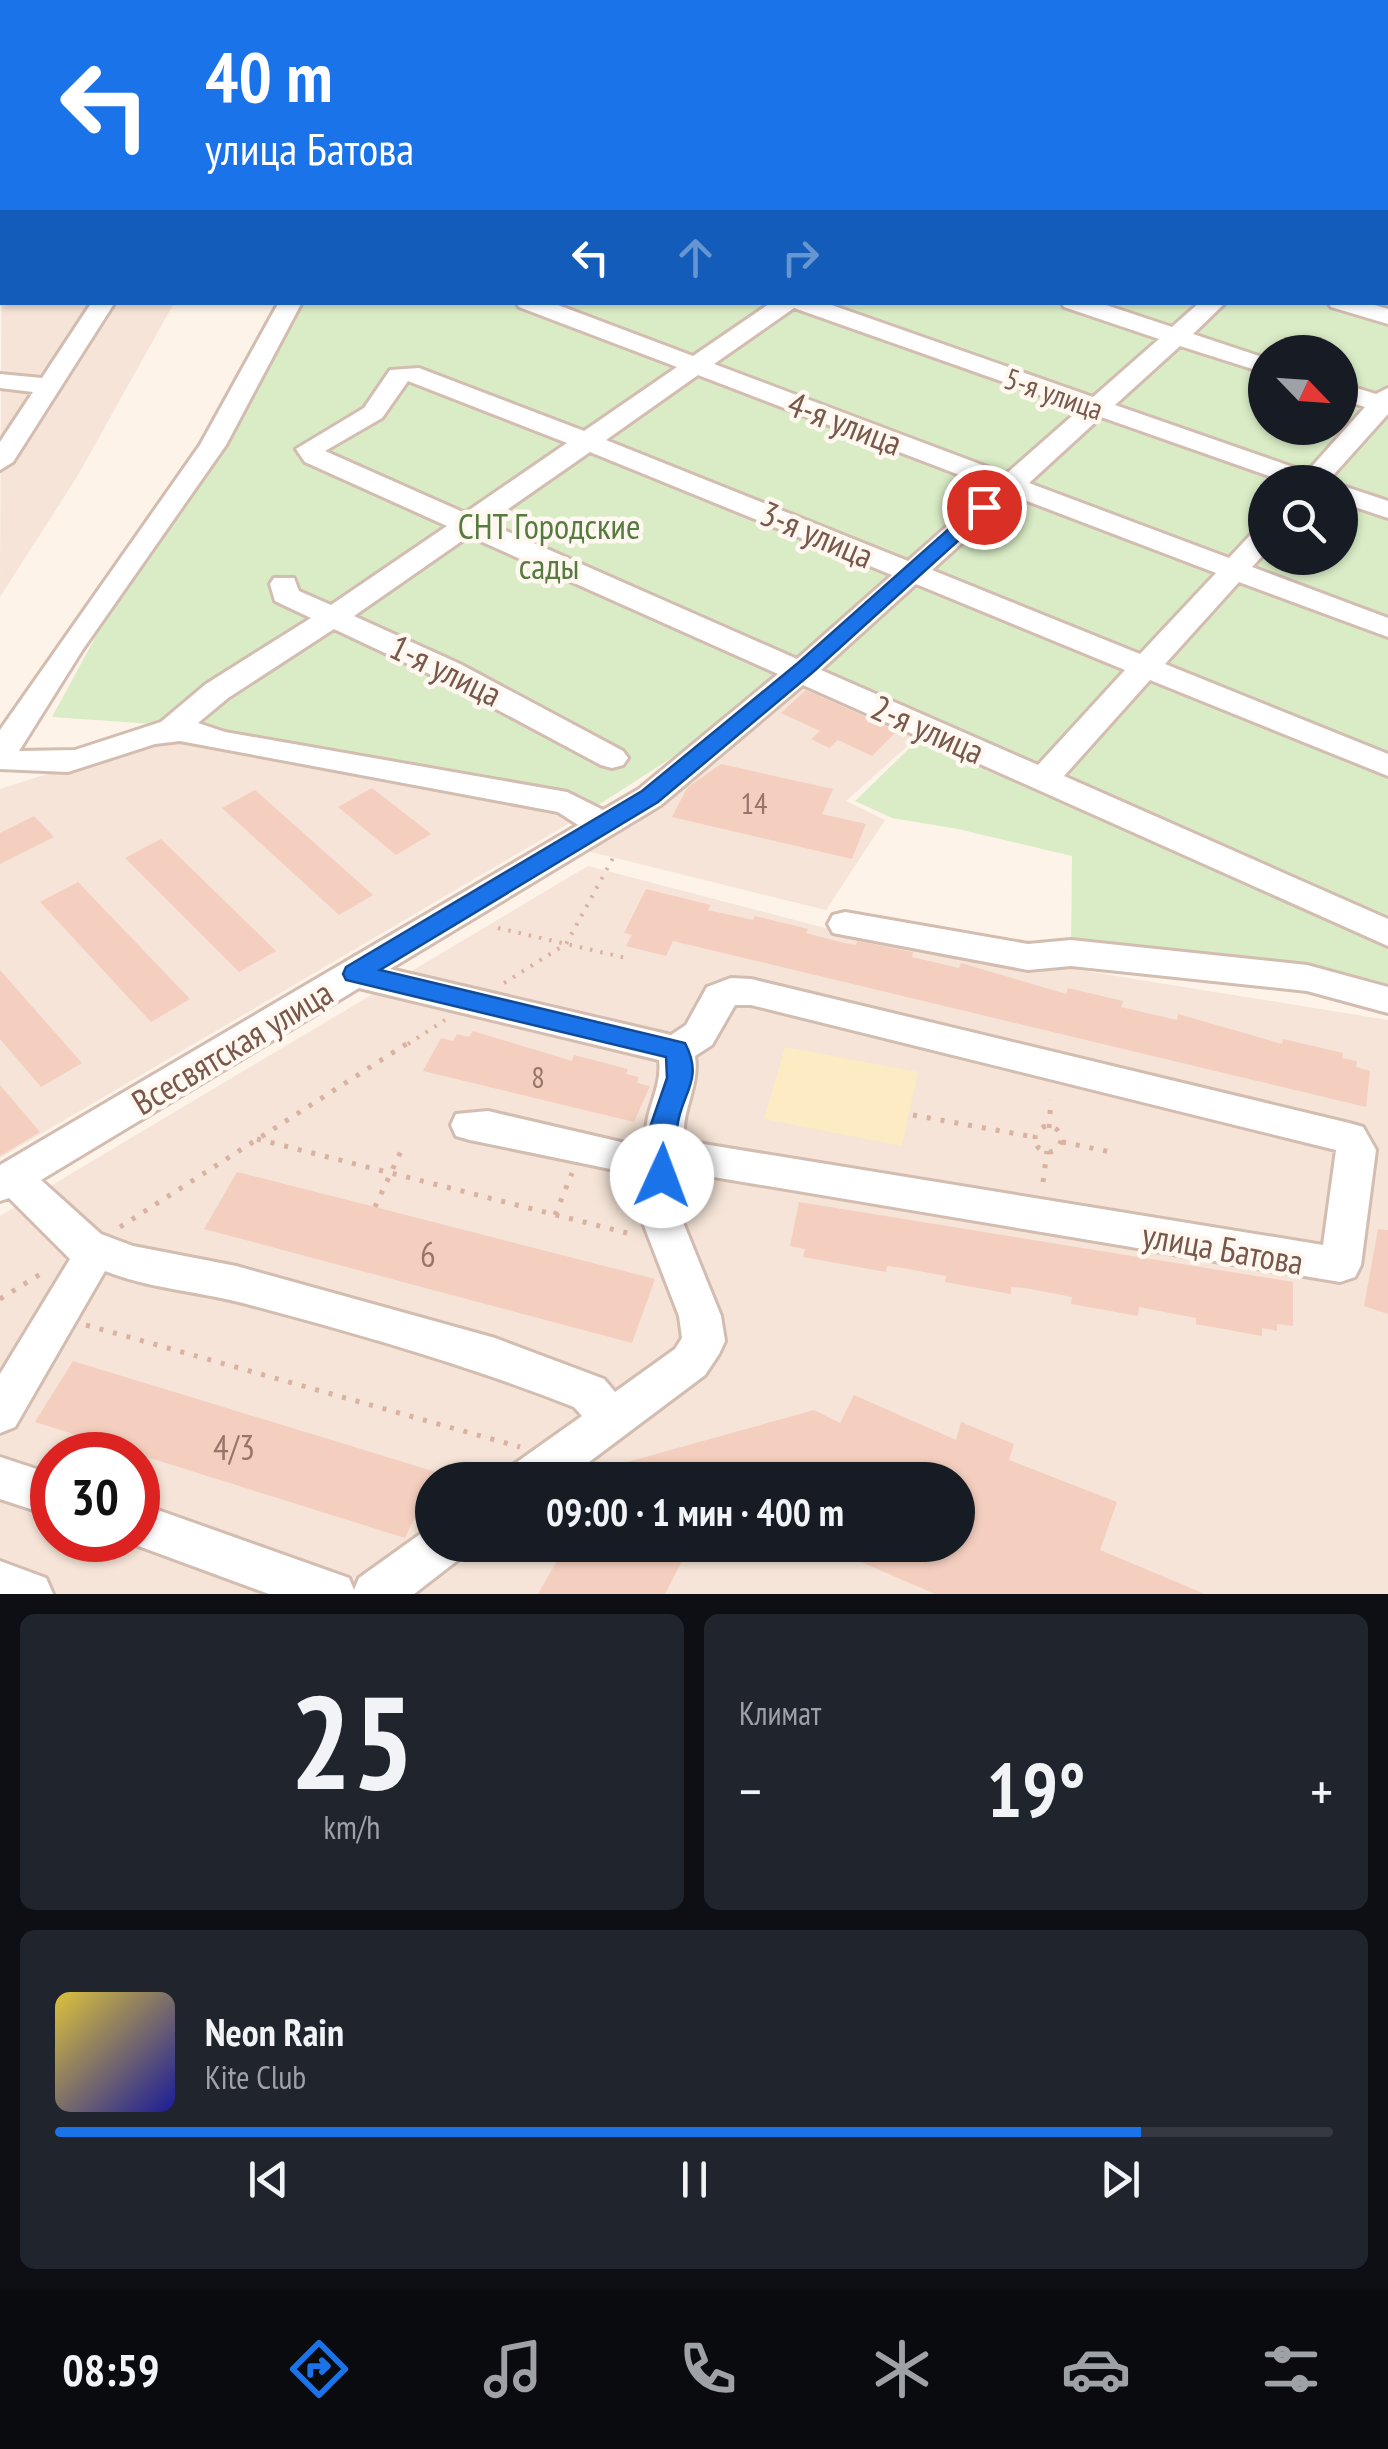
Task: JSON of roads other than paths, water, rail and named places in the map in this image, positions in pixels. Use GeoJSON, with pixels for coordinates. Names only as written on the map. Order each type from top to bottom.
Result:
{"type":"FeatureCollection","features":[{"type":"Feature","properties":{"kind":"street"},"geometry":{"type":"LineString","coordinates":[[0,462],[102,305]]}},
{"type":"Feature","properties":{"kind":"street"},"geometry":{"type":"LineString","coordinates":[[289,305],[203,460],[22,718],[0,757],[42,764],[76,760],[173,728],[217,692],[469,524],[784,305]]}},
{"type":"Feature","properties":{"kind":"street","name":"4-я улица"},"geometry":{"type":"LineString","coordinates":[[534,305],[1388,628]]}},
{"type":"Feature","properties":{"kind":"street","name":"5-я улица"},"geometry":{"type":"LineString","coordinates":[[807,305],[1261,465]]}},
{"type":"Feature","properties":{"kind":"street"},"geometry":{"type":"LineString","coordinates":[[1081,305],[1248,360]]}},
{"type":"Feature","properties":{"kind":"street","name":"Всесвятская улица"},"geometry":{"type":"LineString","coordinates":[[6,1181],[355,974],[608,842],[650,797],[803,669],[1212,305]]}},
{"type":"Feature","properties":{"kind":"street"},"geometry":{"type":"LineString","coordinates":[[1349,305],[1388,317]]}},
{"type":"Feature","properties":{"kind":"street","name":"3-я улица"},"geometry":{"type":"LineString","coordinates":[[410,373],[1388,766]]}},
{"type":"Feature","properties":{"kind":"street","name":"2-я улица"},"geometry":{"type":"LineString","coordinates":[[410,373],[399,375],[373,413],[309,449],[314,456],[803,669],[1388,933]]}},
{"type":"Feature","properties":{"kind":"street"},"geometry":{"type":"LineString","coordinates":[[0,381],[50,386]]}},
{"type":"Feature","properties":{"kind":"street"},"geometry":{"type":"LineString","coordinates":[[1327,465],[1386,402],[1358,395]]}},
{"type":"Feature","properties":{"kind":"street"},"geometry":{"type":"LineString","coordinates":[[1358,499],[1388,510]]}},
{"type":"Feature","properties":{"kind":"street"},"geometry":{"type":"LineString","coordinates":[[1042,780],[1248,555]]}},
{"type":"Feature","properties":{"kind":"street","name":"1-я улица"},"geometry":{"type":"LineString","coordinates":[[284,584],[286,594],[523,708],[612,758]]}},
{"type":"Feature","properties":{"kind":"street"},"geometry":{"type":"LineString","coordinates":[[173,728],[197,732],[220,742],[567,803],[608,842]]}},
{"type":"Feature","properties":{"kind":"street"},"geometry":{"type":"LineString","coordinates":[[845,924],[1028,958],[1071,953],[1307,978],[1388,1000]]}},
{"type":"Feature","properties":{"kind":"street"},"geometry":{"type":"LineString","coordinates":[[355,974],[676,1050],[682,1065],[663,1130],[668,1154],[658,1210],[700,1316],[704,1341],[690,1362],[554,1462]]}},
{"type":"Feature","properties":{"kind":"street","name":"улица Батова"},"geometry":{"type":"LineString","coordinates":[[668,1154],[1340,1265],[1357,1150],[1350,1138],[752,992],[731,991],[720,996],[699,1034],[676,1050]]}},
{"type":"Feature","properties":{"kind":"street"},"geometry":{"type":"LineString","coordinates":[[470,1126],[488,1126],[638,1162],[668,1154]]}},
{"type":"Feature","properties":{"kind":"street"},"geometry":{"type":"LineString","coordinates":[[6,1181],[88,1246],[131,1263],[236,1284],[494,1357],[589,1393],[612,1419]]}},
{"type":"Feature","properties":{"kind":"street"},"geometry":{"type":"LineString","coordinates":[[0,1413],[90,1259],[88,1246]]}},
{"type":"Feature","properties":{"kind":"street"},"geometry":{"type":"LineString","coordinates":[[0,1478],[30,1488]]}},
{"type":"Feature","properties":{"kind":"street"},"geometry":{"type":"LineString","coordinates":[[160,1533],[332,1594]]}},
{"type":"Feature","properties":{"kind":"street"},"geometry":{"type":"LineString","coordinates":[[376,1594],[419,1562]]}},
{"type":"Feature","properties":{"kind":"street"},"geometry":{"type":"LineString","coordinates":[[0,1584],[29,1594]]}},
{"type":"Feature","properties":{"kind":"park label","name":"СНТ Городские сады"},"geometry":{"type":"Point","coordinates":[549,546]}}]}
